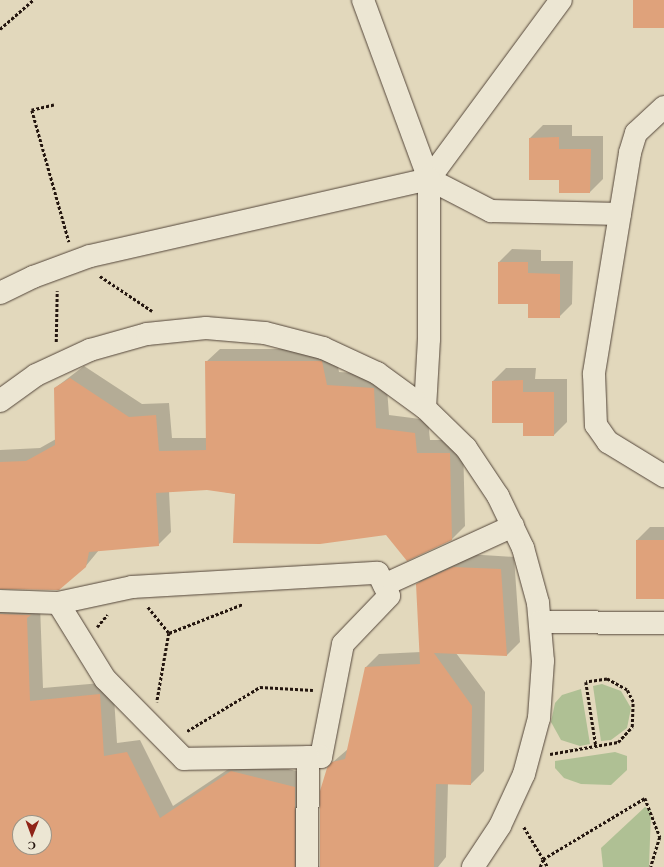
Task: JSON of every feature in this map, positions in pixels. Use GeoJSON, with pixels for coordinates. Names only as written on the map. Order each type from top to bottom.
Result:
{"type":"FeatureCollection","features":[{"type":"Feature","properties":{"kind":"lane"},"geometry":{"type":"LineString","coordinates":[[363,0],[429,179],[429,340],[425,408]]}},
{"type":"Feature","properties":{"kind":"lane"},"geometry":{"type":"LineString","coordinates":[[0,293],[67,264],[429,179],[561,0]]}},
{"type":"Feature","properties":{"kind":"lane"},"geometry":{"type":"LineString","coordinates":[[664,107],[636,132],[620,214],[594,374],[596,425],[608,442],[664,476]]}},
{"type":"Feature","properties":{"kind":"lane"},"geometry":{"type":"LineString","coordinates":[[429,179],[491,211],[620,214]]}},
{"type":"Feature","properties":{"kind":"lane"},"geometry":{"type":"LineString","coordinates":[[0,401],[55,366],[90,350],[147,334],[206,328],[265,333],[323,348],[376,373],[425,408],[466,448],[498,496],[523,548],[540,622],[543,661],[540,704],[528,758],[511,804],[500,826],[472,867]]}},
{"type":"Feature","properties":{"kind":"lane"},"geometry":{"type":"LineString","coordinates":[[384,585],[513,526]]}},
{"type":"Feature","properties":{"kind":"lane"},"geometry":{"type":"LineString","coordinates":[[0,601],[58,603],[132,587],[378,573],[389,596],[343,644],[321,757],[308,758],[184,760],[105,679],[58,603]]}},
{"type":"Feature","properties":{"kind":"lane"},"geometry":{"type":"LineString","coordinates":[[540,622],[664,623]]}},
{"type":"Feature","properties":{"kind":"lane"},"geometry":{"type":"LineString","coordinates":[[307,867],[308,758]]}},
{"type":"Feature","properties":{"kind":"path"},"geometry":{"type":"LineString","coordinates":[[0,29],[33,0]]}},
{"type":"Feature","properties":{"kind":"path"},"geometry":{"type":"LineString","coordinates":[[54,105],[32,110],[60,219],[67,264],[55,366]]}},
{"type":"Feature","properties":{"kind":"path"},"geometry":{"type":"LineString","coordinates":[[67,264],[181,330]]}},
{"type":"Feature","properties":{"kind":"path"},"geometry":{"type":"LineString","coordinates":[[132,587],[169,632],[152,728]]}},
{"type":"Feature","properties":{"kind":"path"},"geometry":{"type":"LineString","coordinates":[[169,632],[248,602]]}},
{"type":"Feature","properties":{"kind":"path"},"geometry":{"type":"LineString","coordinates":[[528,758],[596,746],[618,742],[632,727],[635,714],[627,690],[607,679],[586,682],[596,746]]}},
{"type":"Feature","properties":{"kind":"path"},"geometry":{"type":"LineString","coordinates":[[168,744],[260,687],[334,691]]}},
{"type":"Feature","properties":{"kind":"path"},"geometry":{"type":"LineString","coordinates":[[540,867],[543,859],[645,798],[660,837],[651,867]]}},
{"type":"Feature","properties":{"kind":"path"},"geometry":{"type":"LineString","coordinates":[[511,804],[548,867]]}},
{"type":"Feature","properties":{"kind":"green space"},"geometry":{"type":"Polygon","coordinates":[[[602,684],[621,691],[631,708],[627,728],[611,740],[601,741],[593,686],[602,684]]]}},
{"type":"Feature","properties":{"kind":"green space"},"geometry":{"type":"Polygon","coordinates":[[[581,689],[590,744],[580,746],[561,740],[551,722],[555,703],[562,695],[581,689]]]}},
{"type":"Feature","properties":{"kind":"green space"},"geometry":{"type":"Polygon","coordinates":[[[615,752],[627,756],[627,770],[611,785],[581,784],[564,778],[555,768],[555,761],[615,752]]]}},
{"type":"Feature","properties":{"kind":"green space"},"geometry":{"type":"Polygon","coordinates":[[[645,807],[651,811],[649,867],[603,867],[601,848],[645,807]]]}},
{"type":"Feature","properties":{"kind":"building"},"geometry":{"type":"Polygon","coordinates":[[[633,0],[664,0],[664,28],[633,28],[633,0]]]}},
{"type":"Feature","properties":{"kind":"building"},"geometry":{"type":"Polygon","coordinates":[[[559,137],[559,149],[591,149],[590,193],[559,193],[559,180],[529,180],[529,138],[559,137]]]}},
{"type":"Feature","properties":{"kind":"building"},"geometry":{"type":"Polygon","coordinates":[[[498,262],[528,262],[528,273],[560,274],[560,318],[528,318],[528,304],[498,304],[498,262]]]}},
{"type":"Feature","properties":{"kind":"building"},"geometry":{"type":"Polygon","coordinates":[[[205,361],[322,361],[327,385],[374,388],[376,428],[415,433],[417,453],[450,453],[452,540],[407,561],[386,535],[320,544],[233,543],[235,494],[207,490],[156,493],[159,546],[89,552],[86,567],[59,590],[0,589],[0,462],[26,461],[55,445],[54,388],[70,378],[129,417],[156,415],[159,451],[206,450],[205,361]]]}},
{"type":"Feature","properties":{"kind":"building"},"geometry":{"type":"Polygon","coordinates":[[[523,380],[523,392],[554,392],[554,436],[523,436],[523,423],[492,423],[492,381],[523,380]]]}},
{"type":"Feature","properties":{"kind":"building"},"geometry":{"type":"Polygon","coordinates":[[[636,540],[664,540],[664,599],[636,599],[636,540]]]}},
{"type":"Feature","properties":{"kind":"building"},"geometry":{"type":"Polygon","coordinates":[[[453,567],[501,569],[507,656],[434,653],[472,706],[471,785],[436,784],[434,867],[320,867],[320,791],[327,768],[332,762],[345,759],[365,667],[420,664],[416,584],[453,567]]]}},
{"type":"Feature","properties":{"kind":"building"},"geometry":{"type":"Polygon","coordinates":[[[0,614],[31,615],[27,618],[30,701],[100,694],[104,756],[127,752],[160,818],[231,771],[295,787],[295,867],[0,867],[0,614]]]}}]}
